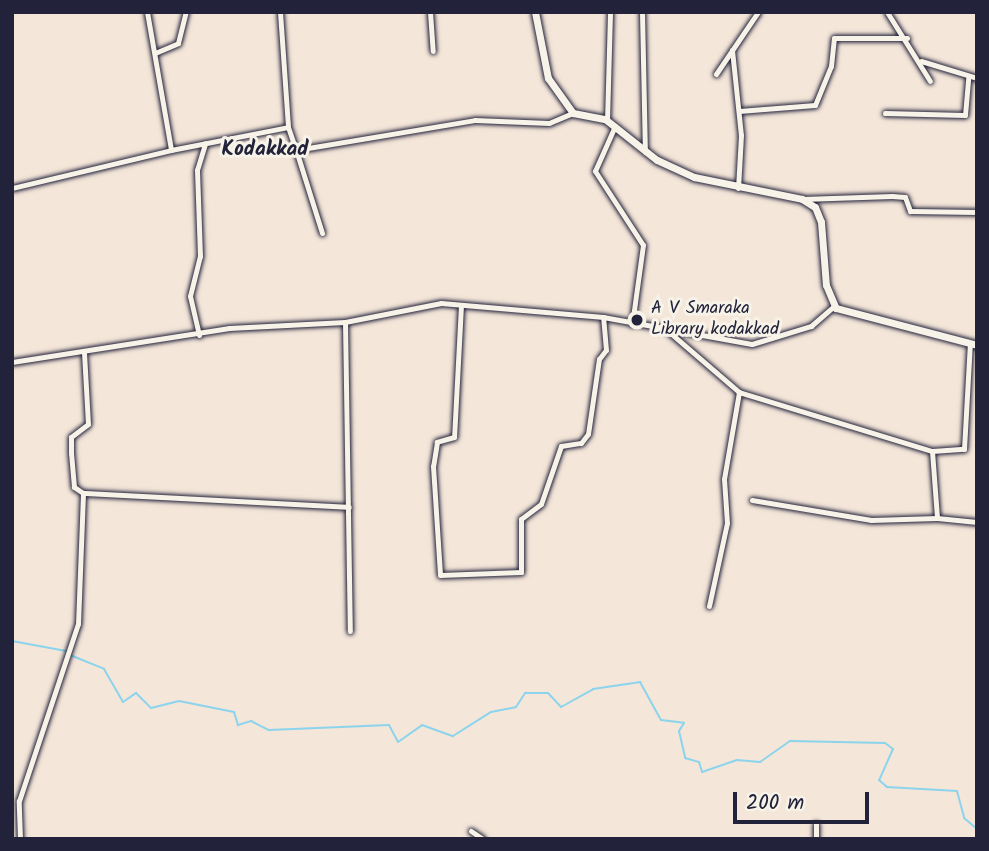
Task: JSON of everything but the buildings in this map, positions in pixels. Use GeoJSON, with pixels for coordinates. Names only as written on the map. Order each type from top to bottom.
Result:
{"type":"FeatureCollection","features":[{"type":"Feature","properties":{"kind":"main road"},"geometry":{"type":"LineString","coordinates":[[535,12],[548,78],[573,113],[607,121],[645,152],[694,177],[802,199],[815,207],[821,222],[834,306],[879,324],[973,344]]}},
{"type":"Feature","properties":{"kind":"street"},"geometry":{"type":"LineString","coordinates":[[147,12],[171,149]]}},
{"type":"Feature","properties":{"kind":"street"},"geometry":{"type":"LineString","coordinates":[[155,53],[178,43],[186,12]]}},
{"type":"Feature","properties":{"kind":"street"},"geometry":{"type":"LineString","coordinates":[[280,12],[288,127],[323,233]]}},
{"type":"Feature","properties":{"kind":"street"},"geometry":{"type":"LineString","coordinates":[[430,12],[433,51]]}},
{"type":"Feature","properties":{"kind":"street"},"geometry":{"type":"LineString","coordinates":[[607,121],[610,12]]}},
{"type":"Feature","properties":{"kind":"street"},"geometry":{"type":"LineString","coordinates":[[642,12],[645,152]]}},
{"type":"Feature","properties":{"kind":"street"},"geometry":{"type":"LineString","coordinates":[[716,74],[758,12]]}},
{"type":"Feature","properties":{"kind":"street"},"geometry":{"type":"LineString","coordinates":[[887,12],[907,38],[930,81]]}},
{"type":"Feature","properties":{"kind":"street"},"geometry":{"type":"LineString","coordinates":[[739,111],[816,105],[831,66],[834,38],[907,38]]}},
{"type":"Feature","properties":{"kind":"street"},"geometry":{"type":"LineString","coordinates":[[732,50],[739,111],[738,188]]}},
{"type":"Feature","properties":{"kind":"street"},"geometry":{"type":"LineString","coordinates":[[921,61],[977,78]]}},
{"type":"Feature","properties":{"kind":"street"},"geometry":{"type":"LineString","coordinates":[[885,113],[965,115],[968,77]]}},
{"type":"Feature","properties":{"kind":"street"},"geometry":{"type":"LineString","coordinates":[[296,150],[475,120],[549,123],[573,113]]}},
{"type":"Feature","properties":{"kind":"street"},"geometry":{"type":"LineString","coordinates":[[615,126],[595,171],[643,246],[632,324]]}},
{"type":"Feature","properties":{"kind":"street"},"geometry":{"type":"LineString","coordinates":[[12,188],[171,149],[288,127]]}},
{"type":"Feature","properties":{"kind":"street"},"geometry":{"type":"LineString","coordinates":[[199,335],[190,296],[200,256],[197,170],[205,143]]}},
{"type":"Feature","properties":{"kind":"street"},"geometry":{"type":"LineString","coordinates":[[802,199],[892,195],[905,197],[910,211],[977,212]]}},
{"type":"Feature","properties":{"kind":"street"},"geometry":{"type":"LineString","coordinates":[[461,304],[454,438],[438,442],[432,466],[440,575],[521,572],[521,519],[541,504],[561,446],[581,443],[588,434],[599,359],[606,350],[603,317]]}},
{"type":"Feature","properties":{"kind":"street"},"geometry":{"type":"LineString","coordinates":[[12,362],[199,335],[345,322],[461,304],[603,317],[668,331],[752,344],[811,326],[834,306]]}},
{"type":"Feature","properties":{"kind":"street"},"geometry":{"type":"LineString","coordinates":[[345,322],[350,631]]}},
{"type":"Feature","properties":{"kind":"street"},"geometry":{"type":"LineString","coordinates":[[668,331],[739,392],[932,452],[964,449],[973,344]]}},
{"type":"Feature","properties":{"kind":"street"},"geometry":{"type":"LineString","coordinates":[[84,352],[88,424],[71,437],[74,487],[83,493],[349,507]]}},
{"type":"Feature","properties":{"kind":"street"},"geometry":{"type":"LineString","coordinates":[[709,606],[727,523],[724,479],[739,392]]}},
{"type":"Feature","properties":{"kind":"street"},"geometry":{"type":"LineString","coordinates":[[932,452],[937,519]]}},
{"type":"Feature","properties":{"kind":"street"},"geometry":{"type":"LineString","coordinates":[[20,839],[19,801],[70,655],[82,596],[83,493]]}},
{"type":"Feature","properties":{"kind":"street"},"geometry":{"type":"LineString","coordinates":[[752,500],[871,520],[937,519],[977,522]]}},
{"type":"Feature","properties":{"kind":"street"},"geometry":{"type":"LineString","coordinates":[[816,824],[816,839]]}},
{"type":"Feature","properties":{"kind":"street"},"geometry":{"type":"LineString","coordinates":[[471,831],[482,839]]}},
{"type":"Feature","properties":{"kind":"waterway"},"geometry":{"type":"LineString","coordinates":[[12,641],[66,651]]}},
{"type":"Feature","properties":{"kind":"waterway"},"geometry":{"type":"LineString","coordinates":[[70,655],[104,669],[123,702],[136,693],[151,708],[179,701],[234,712],[238,725],[251,721],[269,730],[389,725],[398,742],[422,725],[453,736],[491,712],[516,707],[525,693],[548,693],[561,707],[593,689],[640,682],[661,720],[684,723],[679,731],[685,758],[699,762],[702,772],[737,760],[760,762],[790,741],[885,743],[893,749],[879,780],[887,787],[957,791],[964,818],[977,829]]}},
{"type":"Feature","properties":{"kind":"place","name":"A V Smaraka Library kodakkad"},"geometry":{"type":"Point","coordinates":[637,320]}},
{"type":"Feature","properties":{"kind":"district","name":"Kodakkad"},"geometry":{"type":"Point","coordinates":[265,150]}}]}
